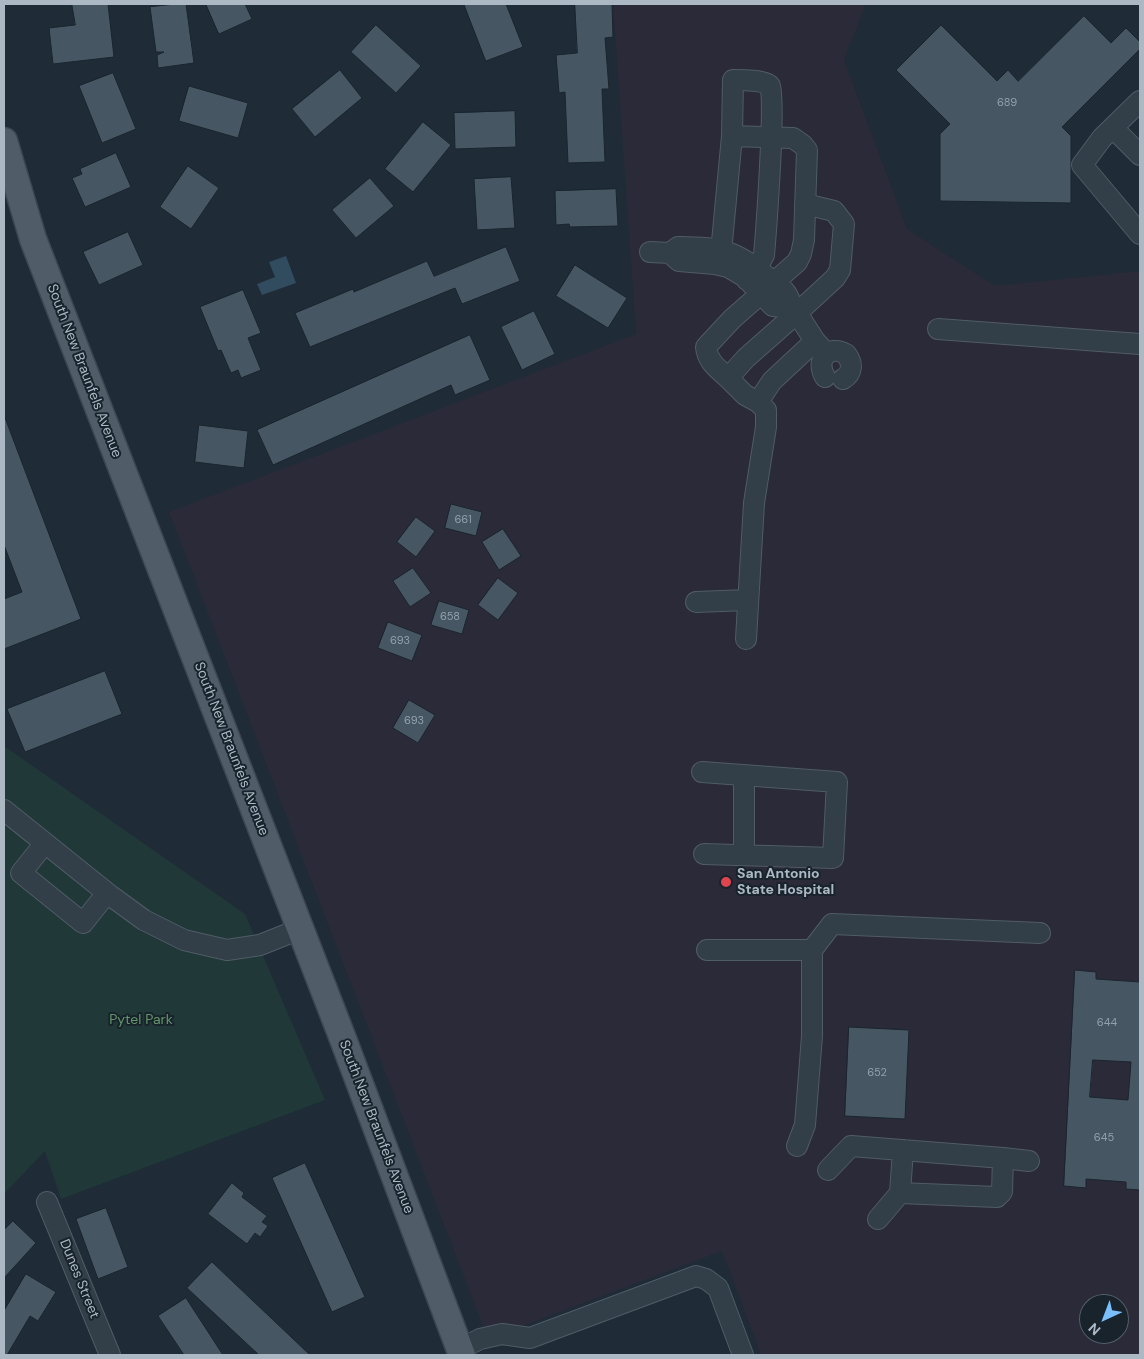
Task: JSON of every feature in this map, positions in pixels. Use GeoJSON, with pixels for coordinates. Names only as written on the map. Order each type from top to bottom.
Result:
{"type":"FeatureCollection","features":[{"type":"Feature","properties":{"kind":"main road","name":"South New Braunfels Avenue"},"geometry":{"type":"LineString","coordinates":[[4,141],[33,239],[300,929],[461,1352]]}},
{"type":"Feature","properties":{"kind":"street"},"geometry":{"type":"LineString","coordinates":[[721,257],[732,136],[733,80],[766,82],[771,86],[772,96],[771,137],[764,255],[760,281]]}},
{"type":"Feature","properties":{"kind":"street"},"geometry":{"type":"LineString","coordinates":[[1140,100],[1102,138],[1082,165],[1140,234]]}},
{"type":"Feature","properties":{"kind":"street"},"geometry":{"type":"LineString","coordinates":[[1113,128],[1140,155]]}},
{"type":"Feature","properties":{"kind":"street"},"geometry":{"type":"LineString","coordinates":[[732,136],[793,138],[807,150],[802,254],[797,262],[760,281],[706,347],[706,355],[714,366],[745,395],[758,402],[766,410],[766,427],[754,503],[746,639]]}},
{"type":"Feature","properties":{"kind":"street"},"geometry":{"type":"LineString","coordinates":[[728,378],[794,310],[835,278],[840,270],[844,224],[834,211],[805,204]]}},
{"type":"Feature","properties":{"kind":"street"},"geometry":{"type":"LineString","coordinates":[[660,253],[678,247],[714,248],[721,257]]}},
{"type":"Feature","properties":{"kind":"street"},"geometry":{"type":"LineString","coordinates":[[721,257],[740,256],[760,281],[786,293],[794,310],[821,347],[824,357],[821,366],[834,378],[850,373],[852,368],[850,358],[837,350],[821,347],[772,381],[758,402]]}},
{"type":"Feature","properties":{"kind":"street"},"geometry":{"type":"LineString","coordinates":[[938,329],[1140,344]]}},
{"type":"Feature","properties":{"kind":"street"},"geometry":{"type":"LineString","coordinates":[[696,602],[748,600]]}},
{"type":"Feature","properties":{"kind":"street"},"geometry":{"type":"LineString","coordinates":[[702,772],[837,782],[833,858],[704,854]]}},
{"type":"Feature","properties":{"kind":"street"},"geometry":{"type":"LineString","coordinates":[[744,775],[744,855]]}},
{"type":"Feature","properties":{"kind":"street"},"geometry":{"type":"LineString","coordinates":[[4,810],[107,893],[144,920],[184,940],[227,950],[260,945],[300,929]]}},
{"type":"Feature","properties":{"kind":"street"},"geometry":{"type":"LineString","coordinates":[[45,843],[21,873],[83,923],[107,893]]}},
{"type":"Feature","properties":{"kind":"street"},"geometry":{"type":"LineString","coordinates":[[797,1146],[806,1125],[812,1036],[812,950],[832,924],[1040,933]]}},
{"type":"Feature","properties":{"kind":"street"},"geometry":{"type":"LineString","coordinates":[[707,950],[812,950]]}},
{"type":"Feature","properties":{"kind":"street"},"geometry":{"type":"LineString","coordinates":[[828,1170],[851,1146],[1029,1161]]}},
{"type":"Feature","properties":{"kind":"street"},"geometry":{"type":"LineString","coordinates":[[878,1219],[900,1193],[903,1150]]}},
{"type":"Feature","properties":{"kind":"street"},"geometry":{"type":"LineString","coordinates":[[900,1193],[997,1197],[1002,1192],[1003,1158]]}},
{"type":"Feature","properties":{"kind":"street","name":"Dunes Street"},"geometry":{"type":"LineString","coordinates":[[47,1202],[110,1355]]}},
{"type":"Feature","properties":{"kind":"street"},"geometry":{"type":"LineString","coordinates":[[461,1352],[480,1340],[502,1334],[530,1338],[696,1276],[706,1278],[718,1288],[743,1355]]}},
{"type":"Feature","properties":{"kind":"shaded area","name":"San Antonio State Hospital"},"geometry":{"type":"Polygon","coordinates":[[[613,4],[866,4],[844,60],[907,229],[995,286],[1140,271],[1140,1355],[761,1355],[722,1251],[488,1339],[169,512],[636,334],[613,4]]]}},
{"type":"Feature","properties":{"kind":"shaded area"},"geometry":{"type":"Polygon","coordinates":[[[286,256],[296,283],[262,295],[257,284],[275,277],[269,262],[286,256]]]}},
{"type":"Feature","properties":{"kind":"green space","name":"Pytel Park"},"geometry":{"type":"Polygon","coordinates":[[[4,746],[245,914],[325,1100],[61,1199],[45,1151],[4,1194],[4,746]]]}},
{"type":"Feature","properties":{"kind":"building"},"geometry":{"type":"Polygon","coordinates":[[[72,4],[108,4],[114,57],[53,64],[49,28],[75,25],[72,4]]]}},
{"type":"Feature","properties":{"kind":"building"},"geometry":{"type":"Polygon","coordinates":[[[186,4],[194,63],[158,68],[157,55],[164,52],[156,52],[150,7],[186,4]]]}},
{"type":"Feature","properties":{"kind":"building"},"geometry":{"type":"Polygon","coordinates":[[[206,4],[245,4],[252,19],[219,34],[206,4]]]}},
{"type":"Feature","properties":{"kind":"building"},"geometry":{"type":"Polygon","coordinates":[[[464,4],[506,4],[523,47],[486,61],[464,4]]]}},
{"type":"Feature","properties":{"kind":"building"},"geometry":{"type":"Polygon","coordinates":[[[575,4],[612,4],[613,37],[605,38],[609,89],[602,89],[605,162],[568,163],[565,92],[559,93],[556,55],[577,53],[575,4]]]}},
{"type":"Feature","properties":{"kind":"building"},"geometry":{"type":"Polygon","coordinates":[[[1084,16],[1111,43],[1126,28],[1140,42],[1140,49],[1062,127],[1071,136],[1071,203],[940,201],[940,134],[950,124],[896,70],[941,25],[997,81],[1008,70],[1018,81],[1084,16]]]}},
{"type":"Feature","properties":{"kind":"building"},"geometry":{"type":"Polygon","coordinates":[[[376,25],[421,66],[396,93],[351,52],[376,25]]]}},
{"type":"Feature","properties":{"kind":"building"},"geometry":{"type":"Polygon","coordinates":[[[340,70],[362,98],[315,137],[292,109],[340,70]]]}},
{"type":"Feature","properties":{"kind":"building"},"geometry":{"type":"Polygon","coordinates":[[[113,73],[136,129],[102,143],[79,86],[113,73]]]}},
{"type":"Feature","properties":{"kind":"building"},"geometry":{"type":"Polygon","coordinates":[[[189,86],[248,103],[238,138],[179,121],[189,86]]]}},
{"type":"Feature","properties":{"kind":"building"},"geometry":{"type":"Polygon","coordinates":[[[515,111],[516,147],[455,149],[454,113],[515,111]]]}},
{"type":"Feature","properties":{"kind":"building"},"geometry":{"type":"Polygon","coordinates":[[[423,122],[451,145],[413,192],[385,169],[423,122]]]}},
{"type":"Feature","properties":{"kind":"building"},"geometry":{"type":"Polygon","coordinates":[[[116,153],[131,187],[85,207],[72,178],[82,174],[80,169],[116,153]]]}},
{"type":"Feature","properties":{"kind":"building"},"geometry":{"type":"Polygon","coordinates":[[[188,166],[219,188],[191,229],[160,207],[188,166]]]}},
{"type":"Feature","properties":{"kind":"building"},"geometry":{"type":"Polygon","coordinates":[[[511,177],[515,228],[477,230],[474,179],[511,177]]]}},
{"type":"Feature","properties":{"kind":"building"},"geometry":{"type":"Polygon","coordinates":[[[370,178],[394,206],[356,238],[332,210],[370,178]]]}},
{"type":"Feature","properties":{"kind":"building"},"geometry":{"type":"Polygon","coordinates":[[[616,189],[618,226],[570,227],[569,224],[556,225],[555,191],[616,189]]]}},
{"type":"Feature","properties":{"kind":"building"},"geometry":{"type":"Polygon","coordinates":[[[128,232],[143,265],[99,285],[83,252],[128,232]]]}},
{"type":"Feature","properties":{"kind":"building"},"geometry":{"type":"Polygon","coordinates":[[[506,247],[520,281],[462,304],[455,288],[310,347],[295,313],[353,289],[354,292],[427,261],[434,276],[506,247]]]}},
{"type":"Feature","properties":{"kind":"building"},"geometry":{"type":"Polygon","coordinates":[[[575,265],[627,298],[608,328],[556,296],[575,265]]]}},
{"type":"Feature","properties":{"kind":"building"},"geometry":{"type":"Polygon","coordinates":[[[243,290],[261,333],[248,338],[261,370],[241,378],[238,370],[231,373],[221,350],[218,351],[200,307],[243,290]]]}},
{"type":"Feature","properties":{"kind":"building"},"geometry":{"type":"Polygon","coordinates":[[[534,311],[555,354],[522,370],[501,327],[534,311]]]}},
{"type":"Feature","properties":{"kind":"building"},"geometry":{"type":"Polygon","coordinates":[[[470,335],[490,380],[455,395],[451,385],[273,465],[257,430],[470,335]]]}},
{"type":"Feature","properties":{"kind":"building"},"geometry":{"type":"Polygon","coordinates":[[[4,415],[81,619],[4,649],[4,599],[22,592],[4,545],[4,415]]]}},
{"type":"Feature","properties":{"kind":"building"},"geometry":{"type":"Polygon","coordinates":[[[199,425],[248,431],[244,468],[195,462],[199,425]]]}},
{"type":"Feature","properties":{"kind":"building"},"geometry":{"type":"Polygon","coordinates":[[[451,504],[482,512],[476,536],[445,528],[451,504]]]}},
{"type":"Feature","properties":{"kind":"building"},"geometry":{"type":"Polygon","coordinates":[[[416,517],[435,531],[416,557],[397,542],[416,517]]]}},
{"type":"Feature","properties":{"kind":"building"},"geometry":{"type":"Polygon","coordinates":[[[503,529],[521,556],[499,570],[482,542],[503,529]]]}},
{"type":"Feature","properties":{"kind":"building"},"geometry":{"type":"Polygon","coordinates":[[[413,568],[431,593],[410,607],[393,581],[413,568]]]}},
{"type":"Feature","properties":{"kind":"building"},"geometry":{"type":"Polygon","coordinates":[[[498,578],[518,593],[498,620],[478,605],[498,578]]]}},
{"type":"Feature","properties":{"kind":"building"},"geometry":{"type":"Polygon","coordinates":[[[439,601],[469,610],[462,634],[431,625],[439,601]]]}},
{"type":"Feature","properties":{"kind":"building"},"geometry":{"type":"Polygon","coordinates":[[[388,622],[422,635],[412,661],[378,648],[388,622]]]}},
{"type":"Feature","properties":{"kind":"building"},"geometry":{"type":"Polygon","coordinates":[[[105,671],[122,714],[25,752],[7,709],[105,671]]]}},
{"type":"Feature","properties":{"kind":"building"},"geometry":{"type":"Polygon","coordinates":[[[409,700],[435,715],[418,743],[393,728],[409,700]]]}},
{"type":"Feature","properties":{"kind":"building"},"geometry":{"type":"Polygon","coordinates":[[[1075,970],[1096,972],[1096,979],[1140,982],[1140,1190],[1126,1189],[1126,1182],[1086,1179],[1086,1188],[1064,1186],[1075,970]],[[1093,1060],[1090,1097],[1128,1100],[1131,1062],[1093,1060]]]}},
{"type":"Feature","properties":{"kind":"building"},"geometry":{"type":"Polygon","coordinates":[[[849,1027],[909,1030],[905,1119],[845,1116],[849,1027]]]}},
{"type":"Feature","properties":{"kind":"building"},"geometry":{"type":"Polygon","coordinates":[[[305,1163],[365,1297],[332,1312],[272,1178],[305,1163]]]}},
{"type":"Feature","properties":{"kind":"building"},"geometry":{"type":"Polygon","coordinates":[[[232,1183],[244,1193],[242,1197],[267,1216],[262,1222],[268,1226],[260,1237],[255,1233],[247,1244],[208,1214],[232,1183]]]}},
{"type":"Feature","properties":{"kind":"building"},"geometry":{"type":"Polygon","coordinates":[[[106,1208],[128,1267],[98,1279],[76,1219],[106,1208]]]}},
{"type":"Feature","properties":{"kind":"building"},"geometry":{"type":"Polygon","coordinates":[[[13,1221],[36,1243],[4,1278],[4,1230],[13,1221]]]}},
{"type":"Feature","properties":{"kind":"building"},"geometry":{"type":"Polygon","coordinates":[[[212,1262],[310,1355],[259,1355],[187,1288],[212,1262]]]}},
{"type":"Feature","properties":{"kind":"building"},"geometry":{"type":"Polygon","coordinates":[[[26,1274],[56,1292],[38,1321],[30,1316],[7,1355],[4,1355],[4,1311],[26,1274]]]}},
{"type":"Feature","properties":{"kind":"building"},"geometry":{"type":"Polygon","coordinates":[[[186,1298],[223,1355],[184,1355],[158,1316],[186,1298]]]}},
{"type":"Feature","properties":{"kind":"place","name":"San Antonio State Hospital"},"geometry":{"type":"Point","coordinates":[726,882]}}]}
